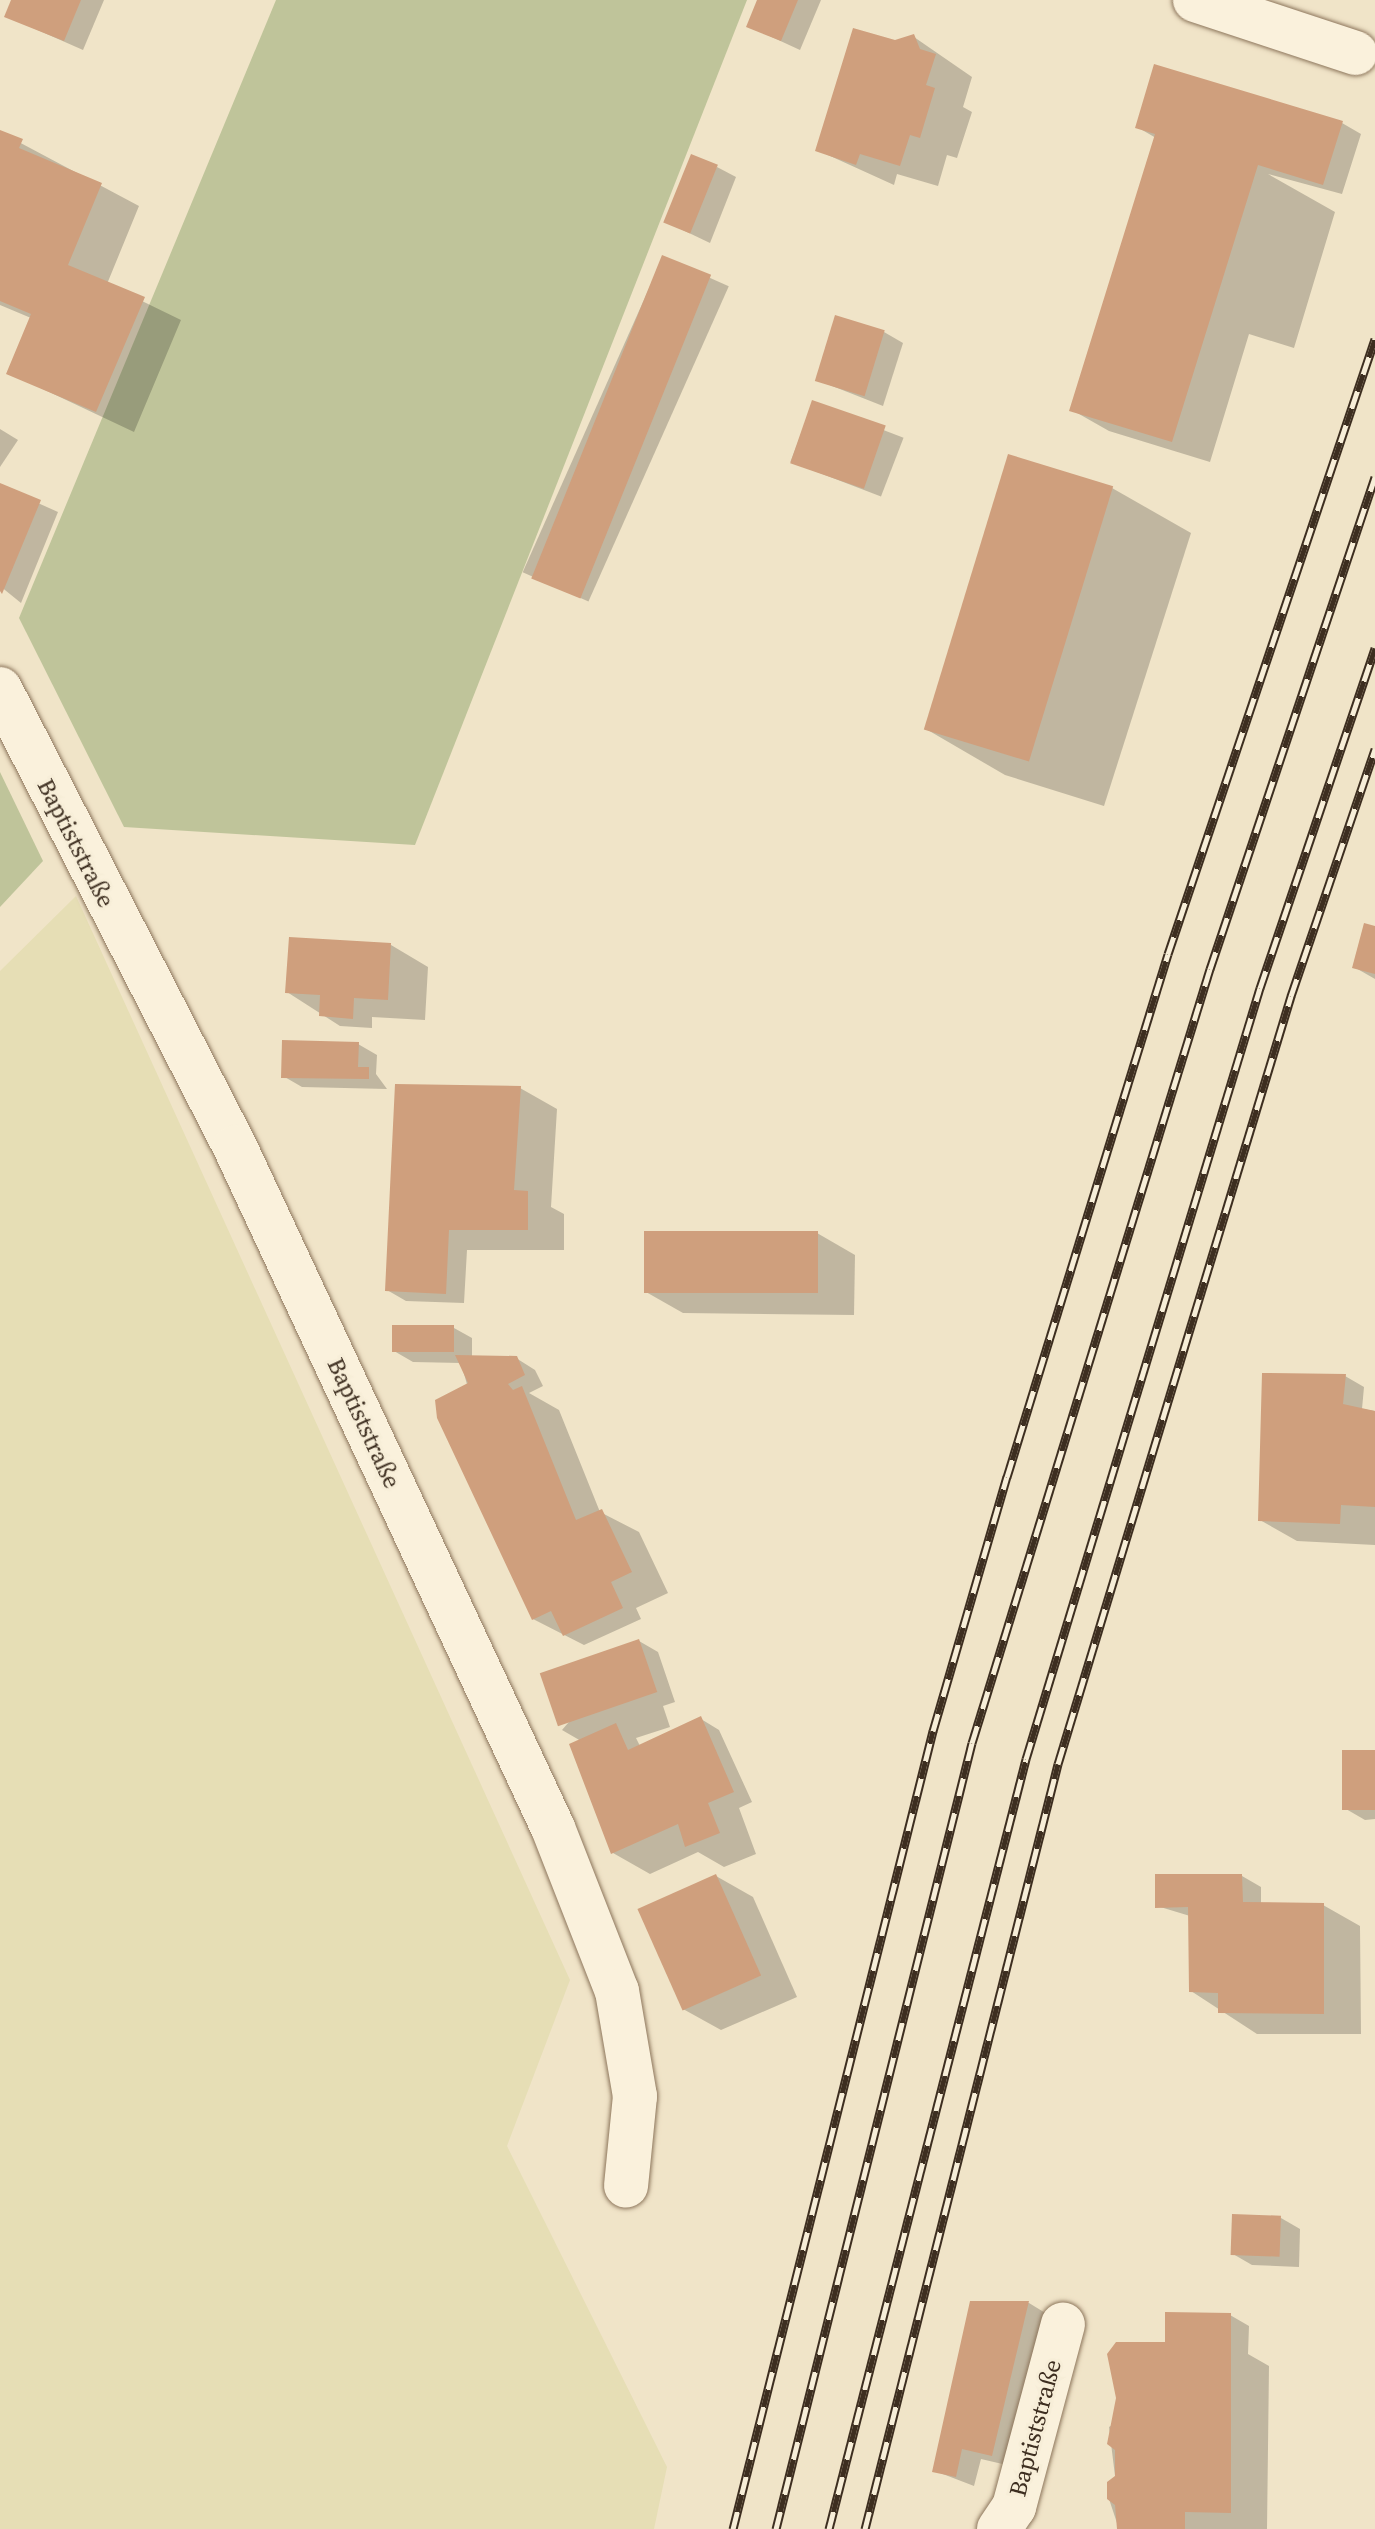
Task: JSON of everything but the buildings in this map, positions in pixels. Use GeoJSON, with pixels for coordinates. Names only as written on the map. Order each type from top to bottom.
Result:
{"type":"FeatureCollection","features":[{"type":"Feature","properties":{"kind":"street"},"geometry":{"type":"LineString","coordinates":[[1195,0],[1355,53]]}},
{"type":"Feature","properties":{"kind":"street","name":"Baptiststraße"},"geometry":{"type":"LineString","coordinates":[[0,689],[235,1147],[553,1828],[617,1991],[635,2096],[626,2186]]}},
{"type":"Feature","properties":{"kind":"street","name":"Baptiststraße"},"geometry":{"type":"LineString","coordinates":[[999,2529],[1014,2507],[1063,2324]]}},
{"type":"Feature","properties":{"kind":"shaded area"},"geometry":{"type":"Polygon","coordinates":[[[76,896],[570,1980],[507,2146],[667,2467],[654,2529],[0,2529],[0,971],[76,896]]]}},
{"type":"Feature","properties":{"kind":"green space"},"geometry":{"type":"Polygon","coordinates":[[[276,0],[747,0],[415,845],[124,827],[19,618],[276,0]]]}},
{"type":"Feature","properties":{"kind":"green space"},"geometry":{"type":"Polygon","coordinates":[[[0,772],[43,861],[0,907],[0,772]]]}},
{"type":"Feature","properties":{"kind":"railway"},"geometry":{"type":"LineString","coordinates":[[733,2529],[933,1731],[1007,1477],[1168,954],[1375,339]]}},
{"type":"Feature","properties":{"kind":"railway"},"geometry":{"type":"LineString","coordinates":[[776,2529],[972,1743],[1210,969],[1375,477]]}},
{"type":"Feature","properties":{"kind":"railway"},"geometry":{"type":"LineString","coordinates":[[829,2529],[1026,1759],[1260,988],[1375,648]]}},
{"type":"Feature","properties":{"kind":"railway"},"geometry":{"type":"LineString","coordinates":[[865,2529],[1058,1764],[1291,996],[1375,749]]}}]}
